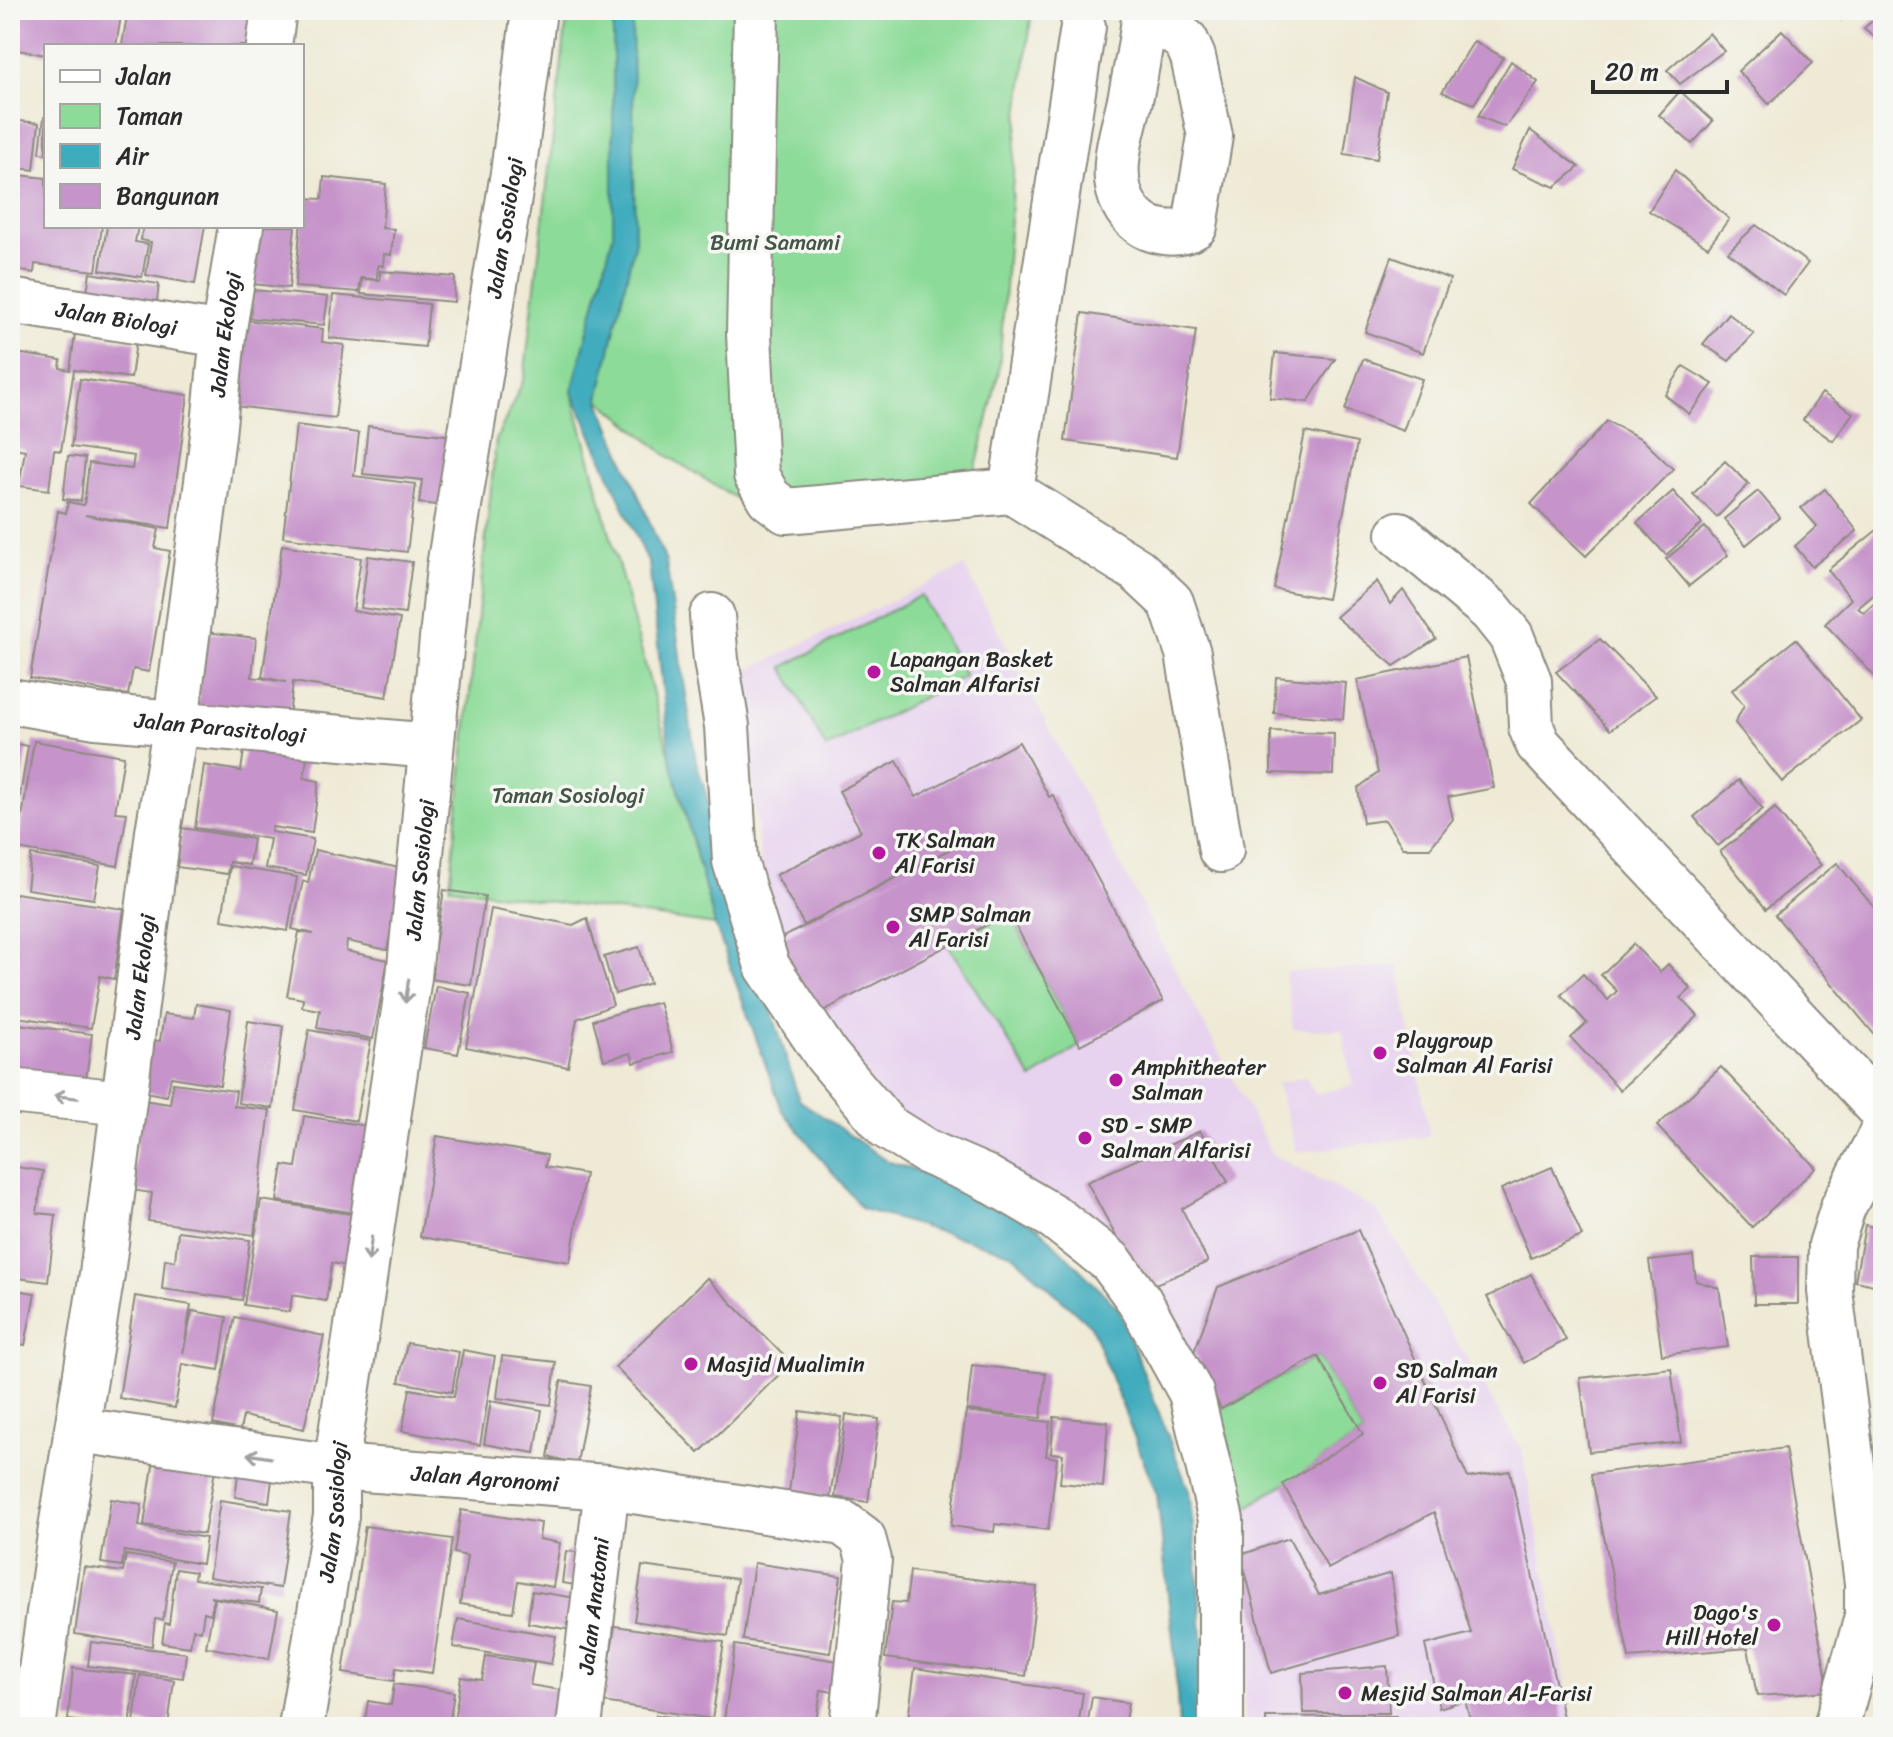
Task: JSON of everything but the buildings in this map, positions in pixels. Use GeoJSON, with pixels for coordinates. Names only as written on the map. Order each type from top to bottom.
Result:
{"type":"FeatureCollection","features":[{"type":"Feature","properties":{"kind":"street"},"geometry":{"type":"LineString","coordinates":[[269,44],[274,10]]}},
{"type":"Feature","properties":{"kind":"street","name":"Jalan Sosiologi"},"geometry":{"type":"LineString","coordinates":[[301,1727],[336,1516],[336,1467],[409,977],[449,567],[511,189],[534,10]]}},
{"type":"Feature","properties":{"kind":"street"},"geometry":{"type":"LineString","coordinates":[[756,10],[749,334],[756,475],[769,498],[786,511],[1011,491],[1137,570],[1171,602],[1188,653],[1221,850]]}},
{"type":"Feature","properties":{"kind":"street"},"geometry":{"type":"LineString","coordinates":[[1011,491],[1083,18],[1144,24]]}},
{"type":"Feature","properties":{"kind":"street","name":"Jalan Ekologi"},"geometry":{"type":"LineString","coordinates":[[33,1727],[102,1274],[158,832],[176,722],[213,435],[223,335],[241,228]]}},
{"type":"Feature","properties":{"kind":"street","name":"Jalan Biologi"},"geometry":{"type":"LineString","coordinates":[[10,301],[223,335]]}},
{"type":"Feature","properties":{"kind":"street"},"geometry":{"type":"LineString","coordinates":[[1399,534],[1491,611],[1511,636],[1529,681],[1531,727],[1538,744],[1883,1112]]}},
{"type":"Feature","properties":{"kind":"street"},"geometry":{"type":"LineString","coordinates":[[712,616],[727,726],[735,861],[767,966],[827,1056],[887,1127],[927,1152],[985,1177],[1054,1217],[1111,1262],[1139,1300],[1191,1393],[1221,1520],[1221,1727]]}},
{"type":"Feature","properties":{"kind":"street","name":"Jalan Parasitologi"},"geometry":{"type":"LineString","coordinates":[[10,701],[96,716],[431,746]]}},
{"type":"Feature","properties":{"kind":"street"},"geometry":{"type":"LineString","coordinates":[[10,1091],[123,1103]]}},
{"type":"Feature","properties":{"kind":"street"},"geometry":{"type":"LineString","coordinates":[[1835,1726],[1867,1617],[1867,1583],[1830,1291],[1831,1245],[1843,1207],[1883,1131]]}},
{"type":"Feature","properties":{"kind":"street","name":"Jalan Agronomi"},"geometry":{"type":"LineString","coordinates":[[78,1430],[336,1467],[607,1487],[843,1523],[863,1538],[869,1560],[852,1727]]}},
{"type":"Feature","properties":{"kind":"street","name":"Jalan Anatomi"},"geometry":{"type":"LineString","coordinates":[[579,1727],[607,1487]]}},
{"type":"Feature","properties":{"kind":"shaded area","name":"SD - SMP Salman Alfarisi"},"geometry":{"type":"Polygon","coordinates":[[[964,566],[1272,1154],[1377,1210],[1522,1450],[1574,1727],[1245,1727],[1242,1598],[1216,1454],[1115,1253],[924,1149],[769,951],[742,673],[964,566]]]}},
{"type":"Feature","properties":{"kind":"shaded area","name":"Playgroup Salman Al Farisi"},"geometry":{"type":"Polygon","coordinates":[[[1398,966],[1430,1136],[1297,1152],[1277,1083],[1306,1077],[1315,1094],[1353,1086],[1342,1030],[1293,1029],[1285,972],[1398,966]]]}},
{"type":"Feature","properties":{"kind":"green space","name":"Bumi Samami"},"geometry":{"type":"Polygon","coordinates":[[[568,10],[1032,10],[1015,148],[999,371],[975,472],[942,506],[754,510],[665,454],[599,399],[572,392],[715,925],[450,887],[496,440],[524,379],[568,10]]]}},
{"type":"Feature","properties":{"kind":"green space","name":"Lapangan Basket Salman Alfarisi"},"geometry":{"type":"Polygon","coordinates":[[[921,595],[965,676],[826,748],[783,667],[921,595]]]}},
{"type":"Feature","properties":{"kind":"green space"},"geometry":{"type":"Polygon","coordinates":[[[1009,913],[1080,1045],[1032,1079],[948,945],[1009,913]]]}},
{"type":"Feature","properties":{"kind":"green space"},"geometry":{"type":"Polygon","coordinates":[[[1318,1356],[1363,1434],[1243,1510],[1221,1409],[1318,1356]]]}},
{"type":"Feature","properties":{"kind":"water"},"geometry":{"type":"Polygon","coordinates":[[[613,10],[632,10],[635,241],[599,399],[666,562],[696,761],[799,1100],[887,1161],[967,1187],[1039,1228],[1119,1309],[1189,1491],[1209,1727],[1179,1727],[1157,1495],[1091,1326],[1011,1253],[862,1209],[782,1110],[715,925],[670,757],[649,564],[572,391],[613,235],[613,10]]]}},
{"type":"Feature","properties":{"kind":"place","name":"Lapangan Basket Salman Alfarisi"},"geometry":{"type":"Point","coordinates":[874,672]}},
{"type":"Feature","properties":{"kind":"place","name":"TK Salman Al Farisi"},"geometry":{"type":"Point","coordinates":[879,853]}},
{"type":"Feature","properties":{"kind":"place","name":"SMP Salman Al Farisi"},"geometry":{"type":"Point","coordinates":[893,927]}},
{"type":"Feature","properties":{"kind":"place","name":"Playgroup Salman Al Farisi"},"geometry":{"type":"Point","coordinates":[1380,1053]}},
{"type":"Feature","properties":{"kind":"place","name":"Amphitheater Salman"},"geometry":{"type":"Point","coordinates":[1116,1080]}},
{"type":"Feature","properties":{"kind":"place","name":"SD - SMP Salman Alfarisi"},"geometry":{"type":"Point","coordinates":[1085,1138]}},
{"type":"Feature","properties":{"kind":"place","name":"Masjid Mualimin"},"geometry":{"type":"Point","coordinates":[691,1364]}},
{"type":"Feature","properties":{"kind":"place","name":"SD Salman Al Farisi"},"geometry":{"type":"Point","coordinates":[1380,1383]}},
{"type":"Feature","properties":{"kind":"place","name":"Dago's Hill Hotel"},"geometry":{"type":"Point","coordinates":[1774,1625]}},
{"type":"Feature","properties":{"kind":"place","name":"Mesjid Salman Al-Farisi"},"geometry":{"type":"Point","coordinates":[1345,1693]}},
{"type":"Feature","properties":{"kind":"park label","name":"Taman Sosiologi"},"geometry":{"type":"Point","coordinates":[568,795]}}]}
